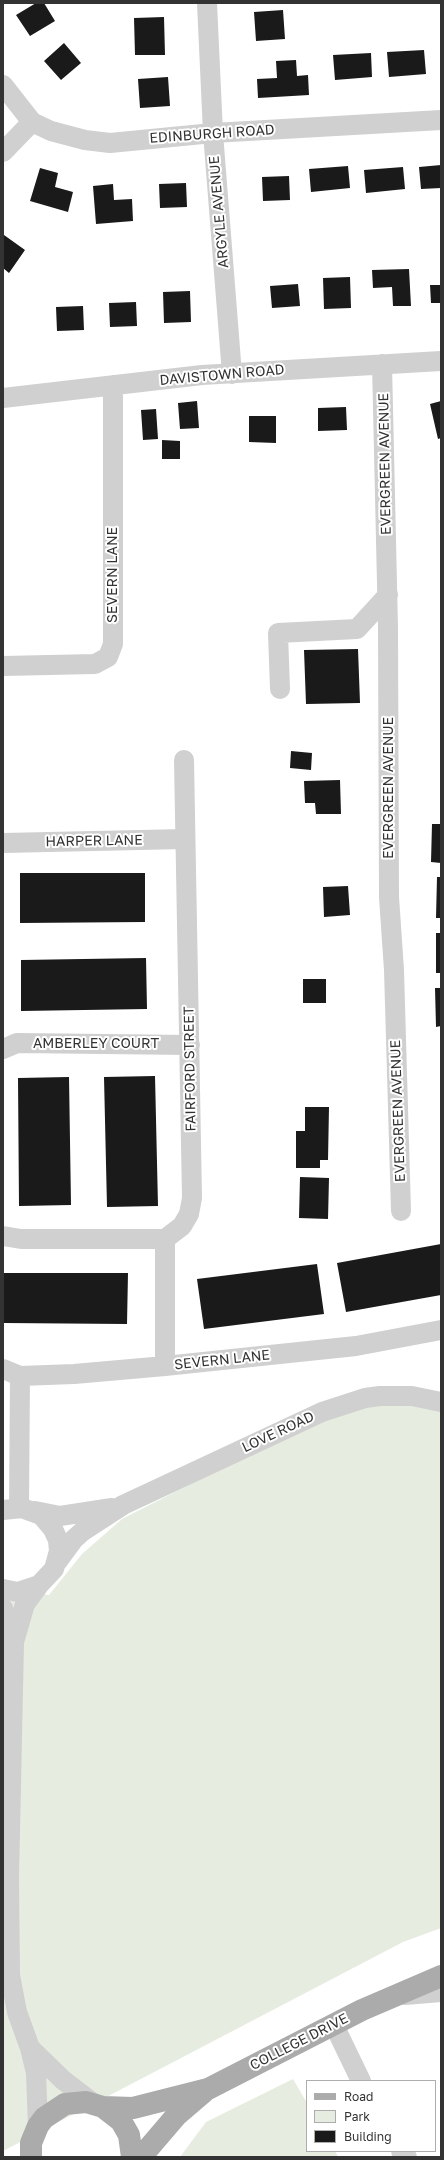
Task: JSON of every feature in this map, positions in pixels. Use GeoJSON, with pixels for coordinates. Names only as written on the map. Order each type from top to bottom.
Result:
{"type":"FeatureCollection","features":[{"type":"Feature","properties":{"kind":"main road","name":"COLLEGE DRIVE"},"geometry":{"type":"LineString","coordinates":[[31,2146],[44,2118],[60,2106],[76,2102],[133,2108],[208,2089],[391,1997],[441,1976]]}},
{"type":"Feature","properties":{"kind":"main road","name":"COLLEGE DRIVE"},"geometry":{"type":"LineString","coordinates":[[391,1997],[441,1984]]}},
{"type":"Feature","properties":{"kind":"main road","name":"COLLEGE DRIVE"},"geometry":{"type":"LineString","coordinates":[[141,2157],[176,2116],[208,2089]]}},
{"type":"Feature","properties":{"kind":"main road"},"geometry":{"type":"LineString","coordinates":[[98,2105],[117,2117],[127,2131],[131,2145],[132,2157]]}},
{"type":"Feature","properties":{"kind":"street","name":"ARGYLE AVENUE"},"geometry":{"type":"LineString","coordinates":[[206,3],[213,132],[232,374]]}},
{"type":"Feature","properties":{"kind":"street","name":"EDINBURGH ROAD"},"geometry":{"type":"LineString","coordinates":[[3,85],[32,122],[51,131],[85,140],[110,143],[213,132],[441,120]]}},
{"type":"Feature","properties":{"kind":"street"},"geometry":{"type":"LineString","coordinates":[[3,152],[32,122]]}},
{"type":"Feature","properties":{"kind":"street","name":"DAVISTOWN ROAD"},"geometry":{"type":"LineString","coordinates":[[3,398],[113,385],[232,374],[441,360]]}},
{"type":"Feature","properties":{"kind":"street","name":"EVERGREEN AVENUE"},"geometry":{"type":"LineString","coordinates":[[382,364],[388,596],[389,897],[394,970],[401,1211]]}},
{"type":"Feature","properties":{"kind":"street","name":"SEVERN LANE"},"geometry":{"type":"LineString","coordinates":[[3,666],[95,664],[108,657],[114,644],[113,385]]}},
{"type":"Feature","properties":{"kind":"street"},"geometry":{"type":"LineString","coordinates":[[280,689],[278,633],[357,629],[388,596]]}},
{"type":"Feature","properties":{"kind":"street","name":"FAIRFORD STREET"},"geometry":{"type":"LineString","coordinates":[[165,1239],[182,1226],[189,1214],[192,1198],[184,760]]}},
{"type":"Feature","properties":{"kind":"street","name":"HARPER LANE"},"geometry":{"type":"LineString","coordinates":[[3,842],[185,838]]}},
{"type":"Feature","properties":{"kind":"street","name":"AMBERLEY COURT"},"geometry":{"type":"LineString","coordinates":[[3,1049],[17,1044],[190,1044]]}},
{"type":"Feature","properties":{"kind":"street"},"geometry":{"type":"LineString","coordinates":[[3,1236],[21,1239],[165,1239],[164,1366]]}},
{"type":"Feature","properties":{"kind":"street","name":"SEVERN LANE"},"geometry":{"type":"LineString","coordinates":[[12,1373],[74,1374],[164,1366],[356,1346],[441,1330]]}},
{"type":"Feature","properties":{"kind":"street"},"geometry":{"type":"LineString","coordinates":[[12,1373],[18,1509],[42,1516],[53,1529],[59,1547],[57,1562]]}},
{"type":"Feature","properties":{"kind":"street","name":"LOVE ROAD"},"geometry":{"type":"LineString","coordinates":[[14,1642],[25,1604],[39,1585],[50,1575],[57,1562],[74,1539],[82,1531],[123,1505],[322,1412],[365,1398],[395,1396],[417,1397],[441,1402]]}},
{"type":"Feature","properties":{"kind":"street","name":"LOVE ROAD"},"geometry":{"type":"LineString","coordinates":[[18,1509],[68,1515],[123,1505]]}},
{"type":"Feature","properties":{"kind":"street"},"geometry":{"type":"LineString","coordinates":[[3,1589],[18,1592],[39,1585]]}},
{"type":"Feature","properties":{"kind":"street"},"geometry":{"type":"LineString","coordinates":[[3,1608],[14,1642],[6,1878],[10,1975],[17,2012],[30,2048],[36,2073],[31,2146]]}},
{"type":"Feature","properties":{"kind":"street"},"geometry":{"type":"LineString","coordinates":[[391,1997],[441,1992]]}},
{"type":"Feature","properties":{"kind":"street"},"geometry":{"type":"LineString","coordinates":[[334,2025],[360,2080]]}},
{"type":"Feature","properties":{"kind":"street"},"geometry":{"type":"LineString","coordinates":[[30,2048],[63,2080],[98,2105]]}},
{"type":"Feature","properties":{"kind":"green space"},"geometry":{"type":"Polygon","coordinates":[[[374,1403],[417,1404],[441,1410],[441,1928],[403,1942],[3,2151],[3,1589],[49,1595],[82,1554],[122,1519],[291,1433],[374,1403]]]}},
{"type":"Feature","properties":{"kind":"green space"},"geometry":{"type":"Polygon","coordinates":[[[293,2079],[306,2101],[306,2152],[336,2152],[338,2157],[180,2157],[206,2122],[293,2079]]]}},
{"type":"Feature","properties":{"kind":"building"},"geometry":{"type":"Polygon","coordinates":[[[36,3],[44,3],[55,21],[30,36],[16,15],[36,3]]]}},
{"type":"Feature","properties":{"kind":"building"},"geometry":{"type":"Polygon","coordinates":[[[283,10],[285,39],[256,41],[254,12],[283,10]]]}},
{"type":"Feature","properties":{"kind":"building"},"geometry":{"type":"Polygon","coordinates":[[[164,17],[165,55],[135,55],[134,18],[164,17]]]}},
{"type":"Feature","properties":{"kind":"building"},"geometry":{"type":"Polygon","coordinates":[[[64,43],[81,63],[61,80],[44,61],[64,43]]]}},
{"type":"Feature","properties":{"kind":"building"},"geometry":{"type":"Polygon","coordinates":[[[424,50],[426,74],[389,77],[387,52],[424,50]]]}},
{"type":"Feature","properties":{"kind":"building"},"geometry":{"type":"Polygon","coordinates":[[[371,53],[372,77],[335,80],[333,55],[371,53]]]}},
{"type":"Feature","properties":{"kind":"building"},"geometry":{"type":"Polygon","coordinates":[[[296,60],[297,76],[308,75],[309,95],[258,98],[257,79],[277,78],[276,61],[296,60]]]}},
{"type":"Feature","properties":{"kind":"building"},"geometry":{"type":"Polygon","coordinates":[[[168,77],[170,106],[140,108],[138,79],[168,77]]]}},
{"type":"Feature","properties":{"kind":"building"},"geometry":{"type":"Polygon","coordinates":[[[441,165],[441,188],[421,189],[419,167],[441,165]]]}},
{"type":"Feature","properties":{"kind":"building"},"geometry":{"type":"Polygon","coordinates":[[[348,166],[350,188],[311,192],[309,169],[348,166]]]}},
{"type":"Feature","properties":{"kind":"building"},"geometry":{"type":"Polygon","coordinates":[[[403,167],[405,189],[366,193],[364,170],[403,167]]]}},
{"type":"Feature","properties":{"kind":"building"},"geometry":{"type":"Polygon","coordinates":[[[40,168],[58,173],[55,187],[73,192],[68,212],[30,201],[40,168]]]}},
{"type":"Feature","properties":{"kind":"building"},"geometry":{"type":"Polygon","coordinates":[[[289,176],[290,200],[263,201],[262,177],[289,176]]]}},
{"type":"Feature","properties":{"kind":"building"},"geometry":{"type":"Polygon","coordinates":[[[186,183],[187,207],[160,208],[159,184],[186,183]]]}},
{"type":"Feature","properties":{"kind":"building"},"geometry":{"type":"Polygon","coordinates":[[[113,184],[114,200],[132,199],[133,221],[96,224],[93,186],[113,184]]]}},
{"type":"Feature","properties":{"kind":"building"},"geometry":{"type":"Polygon","coordinates":[[[4,235],[25,250],[9,273],[3,268],[4,235]]]}},
{"type":"Feature","properties":{"kind":"building"},"geometry":{"type":"Polygon","coordinates":[[[409,269],[411,306],[393,306],[392,287],[373,288],[372,270],[409,269]]]}},
{"type":"Feature","properties":{"kind":"building"},"geometry":{"type":"Polygon","coordinates":[[[350,277],[351,308],[324,309],[323,278],[350,277]]]}},
{"type":"Feature","properties":{"kind":"building"},"geometry":{"type":"Polygon","coordinates":[[[298,284],[300,306],[272,308],[270,286],[298,284]]]}},
{"type":"Feature","properties":{"kind":"building"},"geometry":{"type":"Polygon","coordinates":[[[430,285],[441,285],[441,303],[431,303],[430,285]]]}},
{"type":"Feature","properties":{"kind":"building"},"geometry":{"type":"Polygon","coordinates":[[[190,291],[191,322],[164,323],[163,292],[190,291]]]}},
{"type":"Feature","properties":{"kind":"building"},"geometry":{"type":"Polygon","coordinates":[[[136,302],[137,326],[110,327],[109,303],[136,302]]]}},
{"type":"Feature","properties":{"kind":"building"},"geometry":{"type":"Polygon","coordinates":[[[83,306],[84,330],[57,331],[56,307],[83,306]]]}},
{"type":"Feature","properties":{"kind":"building"},"geometry":{"type":"Polygon","coordinates":[[[197,401],[199,428],[180,429],[178,403],[197,401]]]}},
{"type":"Feature","properties":{"kind":"building"},"geometry":{"type":"Polygon","coordinates":[[[441,401],[441,438],[438,439],[430,404],[441,401]]]}},
{"type":"Feature","properties":{"kind":"building"},"geometry":{"type":"Polygon","coordinates":[[[346,407],[347,430],[318,431],[318,408],[346,407]]]}},
{"type":"Feature","properties":{"kind":"building"},"geometry":{"type":"Polygon","coordinates":[[[156,409],[158,439],[143,440],[141,410],[156,409]]]}},
{"type":"Feature","properties":{"kind":"building"},"geometry":{"type":"Polygon","coordinates":[[[249,416],[276,416],[276,443],[249,442],[249,416]]]}},
{"type":"Feature","properties":{"kind":"building"},"geometry":{"type":"Polygon","coordinates":[[[162,440],[180,441],[180,459],[162,459],[162,440]]]}},
{"type":"Feature","properties":{"kind":"building"},"geometry":{"type":"Polygon","coordinates":[[[358,649],[360,703],[306,704],[304,650],[358,649]]]}},
{"type":"Feature","properties":{"kind":"building"},"geometry":{"type":"Polygon","coordinates":[[[291,751],[312,753],[311,770],[290,768],[291,751]]]}},
{"type":"Feature","properties":{"kind":"building"},"geometry":{"type":"Polygon","coordinates":[[[340,780],[341,814],[316,814],[315,803],[305,803],[304,781],[340,780]]]}},
{"type":"Feature","properties":{"kind":"building"},"geometry":{"type":"Polygon","coordinates":[[[432,824],[441,824],[441,863],[431,862],[432,824]]]}},
{"type":"Feature","properties":{"kind":"building"},"geometry":{"type":"Polygon","coordinates":[[[20,873],[145,873],[145,922],[20,923],[20,873]]]}},
{"type":"Feature","properties":{"kind":"building"},"geometry":{"type":"Polygon","coordinates":[[[437,877],[441,877],[441,918],[436,918],[437,877]]]}},
{"type":"Feature","properties":{"kind":"building"},"geometry":{"type":"Polygon","coordinates":[[[348,886],[350,915],[324,917],[323,887],[348,886]]]}},
{"type":"Feature","properties":{"kind":"building"},"geometry":{"type":"Polygon","coordinates":[[[436,933],[441,933],[441,973],[436,973],[436,933]]]}},
{"type":"Feature","properties":{"kind":"building"},"geometry":{"type":"Polygon","coordinates":[[[146,958],[147,1009],[21,1011],[21,960],[146,958]]]}},
{"type":"Feature","properties":{"kind":"building"},"geometry":{"type":"Polygon","coordinates":[[[303,979],[326,979],[326,1003],[303,1003],[303,979]]]}},
{"type":"Feature","properties":{"kind":"building"},"geometry":{"type":"Polygon","coordinates":[[[435,988],[441,988],[441,1026],[436,1027],[435,988]]]}},
{"type":"Feature","properties":{"kind":"building"},"geometry":{"type":"Polygon","coordinates":[[[155,1076],[158,1206],[107,1207],[104,1077],[155,1076]]]}},
{"type":"Feature","properties":{"kind":"building"},"geometry":{"type":"Polygon","coordinates":[[[69,1077],[71,1205],[19,1206],[18,1078],[69,1077]]]}},
{"type":"Feature","properties":{"kind":"building"},"geometry":{"type":"Polygon","coordinates":[[[305,1107],[329,1107],[328,1160],[320,1160],[320,1168],[296,1168],[296,1131],[305,1131],[305,1107]]]}},
{"type":"Feature","properties":{"kind":"building"},"geometry":{"type":"Polygon","coordinates":[[[300,1177],[329,1178],[328,1219],[299,1218],[300,1177]]]}},
{"type":"Feature","properties":{"kind":"building"},"geometry":{"type":"Polygon","coordinates":[[[441,1244],[441,1295],[346,1312],[337,1263],[441,1244]]]}},
{"type":"Feature","properties":{"kind":"building"},"geometry":{"type":"Polygon","coordinates":[[[317,1264],[324,1314],[204,1329],[197,1279],[317,1264]]]}},
{"type":"Feature","properties":{"kind":"building"},"geometry":{"type":"Polygon","coordinates":[[[4,1273],[128,1273],[127,1324],[4,1323],[4,1273]]]}}]}
